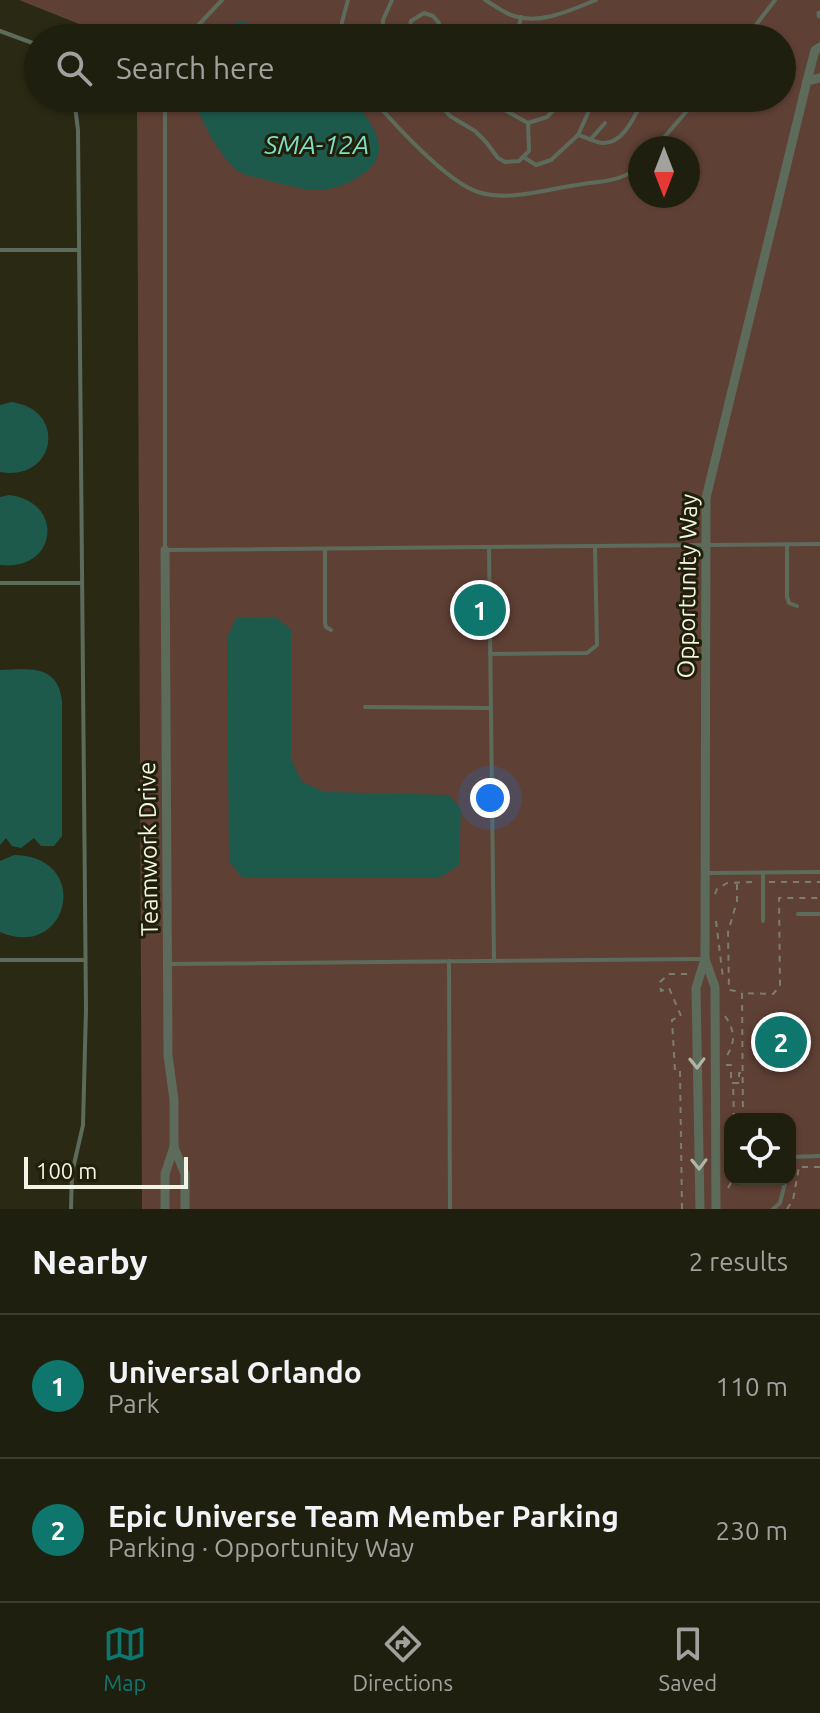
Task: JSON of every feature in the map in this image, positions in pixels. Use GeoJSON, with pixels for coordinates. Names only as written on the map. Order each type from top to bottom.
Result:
{"type":"FeatureCollection","features":[{"type":"Feature","properties":{"kind":"street","name":"Opportunity Way"},"geometry":{"type":"LineString","coordinates":[[700,1209],[696,988],[705,959],[706,498],[807,81],[815,50],[820,47]]}},
{"type":"Feature","properties":{"kind":"street"},"geometry":{"type":"LineString","coordinates":[[807,81],[820,78]]}},
{"type":"Feature","properties":{"kind":"street","name":"Teamwork Drive"},"geometry":{"type":"LineString","coordinates":[[165,550],[170,964],[168,1055],[174,1100],[174,1147],[165,1174],[165,1209]]}},
{"type":"Feature","properties":{"kind":"street","name":"Opportunity Way"},"geometry":{"type":"LineString","coordinates":[[705,959],[715,987],[716,1209]]}},
{"type":"Feature","properties":{"kind":"street","name":"Teamwork Drive"},"geometry":{"type":"LineString","coordinates":[[174,1147],[185,1174],[185,1209]]}},
{"type":"Feature","properties":{"kind":"lane"},"geometry":{"type":"LineString","coordinates":[[199,24],[222,0]]}},
{"type":"Feature","properties":{"kind":"lane"},"geometry":{"type":"LineString","coordinates":[[342,24],[348,0]]}},
{"type":"Feature","properties":{"kind":"lane"},"geometry":{"type":"LineString","coordinates":[[383,24],[392,0]]}},
{"type":"Feature","properties":{"kind":"lane"},"geometry":{"type":"LineString","coordinates":[[485,0],[513,16],[532,19],[570,11],[596,0]]}},
{"type":"Feature","properties":{"kind":"lane"},"geometry":{"type":"LineString","coordinates":[[757,24],[775,0]]}},
{"type":"Feature","properties":{"kind":"lane"},"geometry":{"type":"LineString","coordinates":[[410,24],[424,13],[437,19],[437,24]]}},
{"type":"Feature","properties":{"kind":"lane"},"geometry":{"type":"LineString","coordinates":[[519,24],[521,17]]}},
{"type":"Feature","properties":{"kind":"lane"},"geometry":{"type":"LineString","coordinates":[[0,31],[24,40]]}},
{"type":"Feature","properties":{"kind":"lane"},"geometry":{"type":"LineString","coordinates":[[71,1209],[72,1173],[83,1125],[85,960],[76,112]]}},
{"type":"Feature","properties":{"kind":"lane"},"geometry":{"type":"LineString","coordinates":[[165,112],[165,550],[820,544]]}},
{"type":"Feature","properties":{"kind":"lane"},"geometry":{"type":"LineString","coordinates":[[386,112],[451,177],[479,193],[504,195],[628,176]]}},
{"type":"Feature","properties":{"kind":"lane"},"geometry":{"type":"LineString","coordinates":[[447,112],[475,131],[498,158],[512,163],[525,158],[531,145],[528,123]]}},
{"type":"Feature","properties":{"kind":"lane"},"geometry":{"type":"LineString","coordinates":[[508,112],[528,123],[547,117],[552,112]]}},
{"type":"Feature","properties":{"kind":"lane"},"geometry":{"type":"LineString","coordinates":[[578,135],[604,143],[617,139],[637,112]]}},
{"type":"Feature","properties":{"kind":"lane"},"geometry":{"type":"LineString","coordinates":[[665,136],[686,112]]}},
{"type":"Feature","properties":{"kind":"lane"},"geometry":{"type":"LineString","coordinates":[[525,158],[536,165],[544,164],[578,135],[588,113]]}},
{"type":"Feature","properties":{"kind":"lane"},"geometry":{"type":"LineString","coordinates":[[591,139],[605,123]]}},
{"type":"Feature","properties":{"kind":"lane"},"geometry":{"type":"LineString","coordinates":[[0,250],[79,250]]}},
{"type":"Feature","properties":{"kind":"lane"},"geometry":{"type":"LineString","coordinates":[[787,545],[787,597],[789,603],[797,606]]}},
{"type":"Feature","properties":{"kind":"lane"},"geometry":{"type":"LineString","coordinates":[[490,654],[587,653],[597,645],[595,546]]}},
{"type":"Feature","properties":{"kind":"lane"},"geometry":{"type":"LineString","coordinates":[[489,547],[494,961]]}},
{"type":"Feature","properties":{"kind":"lane"},"geometry":{"type":"LineString","coordinates":[[325,549],[325,623],[331,630]]}},
{"type":"Feature","properties":{"kind":"lane"},"geometry":{"type":"LineString","coordinates":[[0,583],[82,583]]}},
{"type":"Feature","properties":{"kind":"lane"},"geometry":{"type":"LineString","coordinates":[[365,707],[490,708]]}},
{"type":"Feature","properties":{"kind":"lane"},"geometry":{"type":"LineString","coordinates":[[705,873],[820,872]]}},
{"type":"Feature","properties":{"kind":"lane"},"geometry":{"type":"LineString","coordinates":[[763,873],[763,921]]}},
{"type":"Feature","properties":{"kind":"lane"},"geometry":{"type":"LineString","coordinates":[[798,914],[820,914]]}},
{"type":"Feature","properties":{"kind":"lane"},"geometry":{"type":"LineString","coordinates":[[170,964],[705,959]]}},
{"type":"Feature","properties":{"kind":"lane"},"geometry":{"type":"LineString","coordinates":[[0,960],[85,960]]}},
{"type":"Feature","properties":{"kind":"lane"},"geometry":{"type":"LineString","coordinates":[[449,961],[450,1209]]}},
{"type":"Feature","properties":{"kind":"lane"},"geometry":{"type":"LineString","coordinates":[[697,1037],[715,1037]]}},
{"type":"Feature","properties":{"kind":"lane"},"geometry":{"type":"LineString","coordinates":[[796,1157],[820,1156]]}},
{"type":"Feature","properties":{"kind":"lane"},"geometry":{"type":"LineString","coordinates":[[773,1209],[780,1203],[786,1185]]}},
{"type":"Feature","properties":{"kind":"path"},"geometry":{"type":"LineString","coordinates":[[714,897],[721,885],[737,882],[820,882]]}},
{"type":"Feature","properties":{"kind":"path"},"geometry":{"type":"LineString","coordinates":[[737,882],[737,901],[728,932],[729,990],[742,993],[773,994],[780,986],[779,898],[820,898]]}},
{"type":"Feature","properties":{"kind":"path"},"geometry":{"type":"LineString","coordinates":[[715,915],[722,956],[724,997]]}},
{"type":"Feature","properties":{"kind":"path"},"geometry":{"type":"LineString","coordinates":[[682,1209],[680,1071],[675,1071],[672,1020],[681,1016],[669,988],[661,991],[660,982],[669,974],[701,973]]}},
{"type":"Feature","properties":{"kind":"path"},"geometry":{"type":"LineString","coordinates":[[742,993],[743,1113]]}},
{"type":"Feature","properties":{"kind":"path"},"geometry":{"type":"LineString","coordinates":[[724,1011],[734,1036],[724,1065],[731,1065],[734,1113]]}},
{"type":"Feature","properties":{"kind":"path"},"geometry":{"type":"LineString","coordinates":[[733,1083],[739,1083],[739,1073],[743,1073]]}},
{"type":"Feature","properties":{"kind":"path"},"geometry":{"type":"LineString","coordinates":[[787,1209],[793,1200],[799,1167],[820,1167]]}},
{"type":"Feature","properties":{"kind":"path"},"geometry":{"type":"LineString","coordinates":[[725,1192],[729,1185]]}},
{"type":"Feature","properties":{"kind":"shaded area"},"geometry":{"type":"Polygon","coordinates":[[[19,0],[820,0],[820,1209],[142,1209],[137,112],[796,112],[796,24],[79,24],[19,0]]]}},
{"type":"Feature","properties":{"kind":"water","name":"SMA-12A"},"geometry":{"type":"Polygon","coordinates":[[[199,112],[363,112],[376,135],[378,156],[360,176],[337,187],[315,190],[292,187],[238,171],[218,148],[199,112]]]}},
{"type":"Feature","properties":{"kind":"water"},"geometry":{"type":"Polygon","coordinates":[[[11,402],[29,407],[41,417],[47,430],[48,443],[43,456],[33,466],[19,472],[0,472],[0,405],[11,402]]]}},
{"type":"Feature","properties":{"kind":"water"},"geometry":{"type":"Polygon","coordinates":[[[9,495],[27,500],[40,510],[46,522],[47,535],[43,548],[33,558],[19,564],[0,565],[0,497],[9,495]]]}},
{"type":"Feature","properties":{"kind":"water"},"geometry":{"type":"Polygon","coordinates":[[[276,617],[291,630],[291,759],[302,782],[325,792],[449,795],[461,809],[459,865],[439,878],[243,878],[229,862],[227,638],[236,618],[276,617]]]}},
{"type":"Feature","properties":{"kind":"water"},"geometry":{"type":"Polygon","coordinates":[[[0,670],[40,671],[55,680],[59,689],[62,701],[62,836],[54,846],[41,846],[34,838],[21,848],[12,846],[6,838],[0,845],[0,670]]]}},
{"type":"Feature","properties":{"kind":"water"},"geometry":{"type":"Polygon","coordinates":[[[14,855],[39,860],[55,872],[62,888],[62,905],[56,921],[42,933],[24,937],[0,932],[0,861],[14,855]]]}},
{"type":"Feature","properties":{"kind":"place","name":"Universal Orlando"},"geometry":{"type":"Point","coordinates":[480,610]}},
{"type":"Feature","properties":{"kind":"place","name":"Epic Universe Team Member Parking"},"geometry":{"type":"Point","coordinates":[781,1042]}}]}
